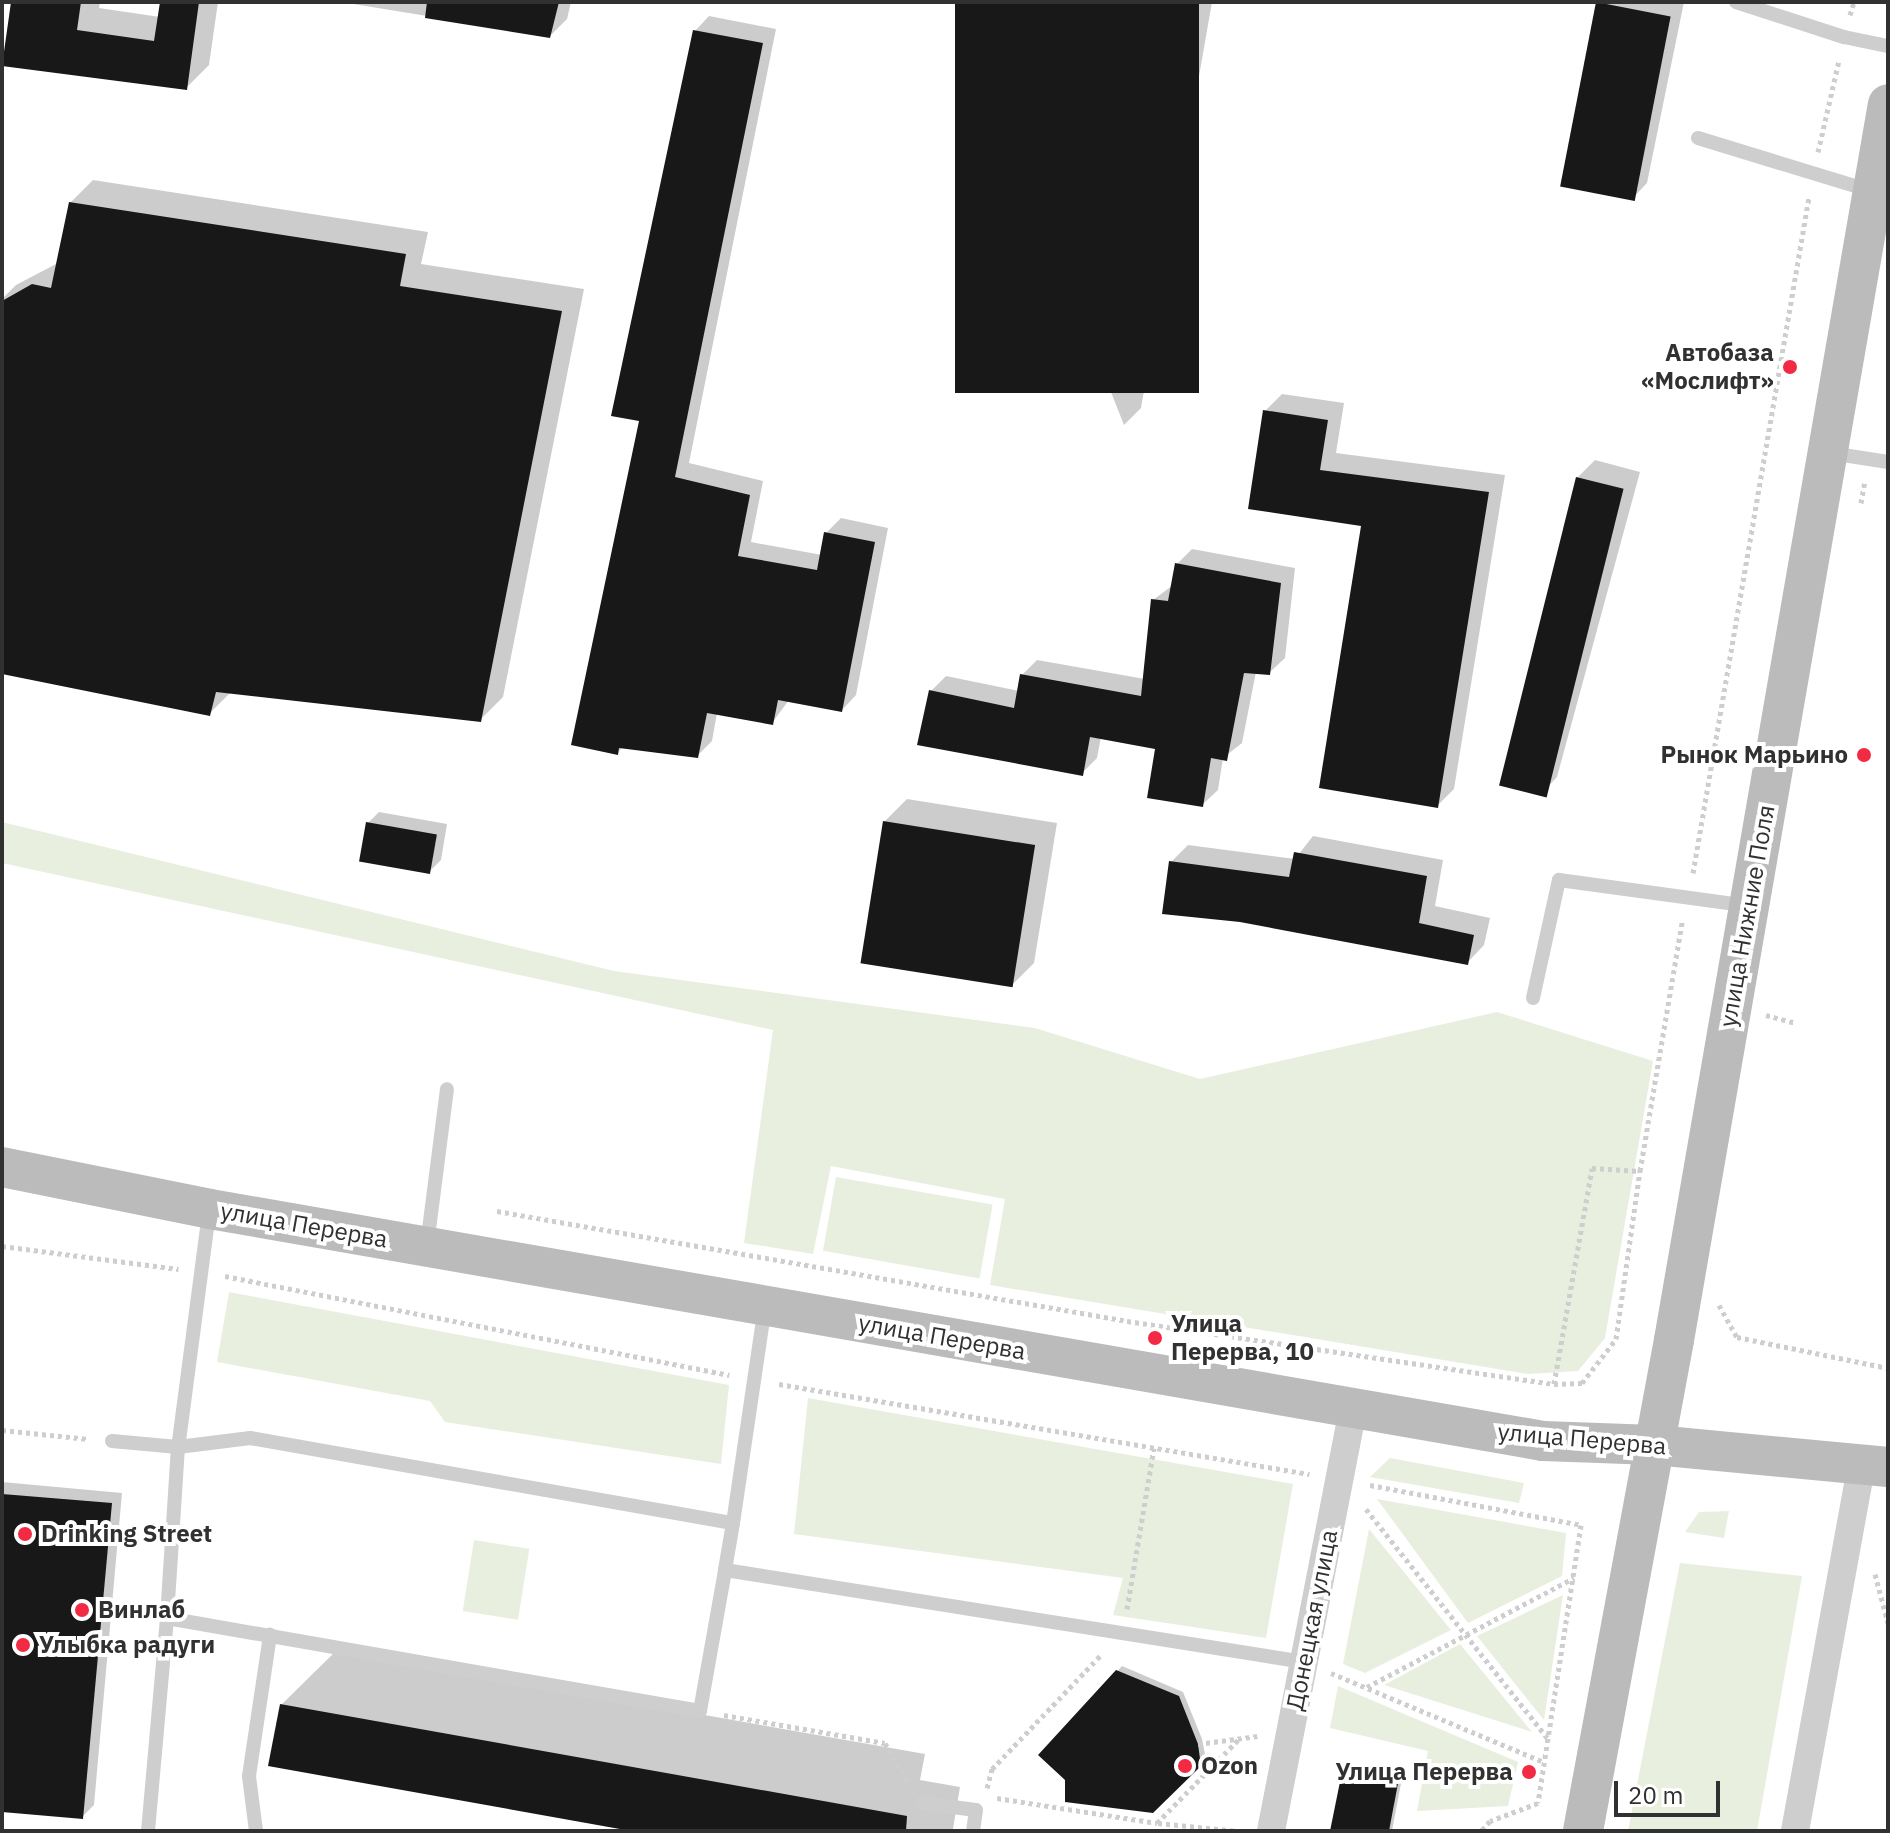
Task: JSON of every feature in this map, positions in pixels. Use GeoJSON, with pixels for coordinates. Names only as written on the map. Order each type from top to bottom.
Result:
{"type":"FeatureCollection","features":[{"type":"Feature","properties":{"kind":"main road","name":"улица Нижние Поля"},"geometry":{"type":"LineString","coordinates":[[1655,1445],[1888,104]]}},
{"type":"Feature","properties":{"kind":"main road","name":"улица Перерва"},"geometry":{"type":"LineString","coordinates":[[2,1167],[210,1209],[1543,1441],[1655,1445],[1875,1464]]}},
{"type":"Feature","properties":{"kind":"main road"},"geometry":{"type":"LineString","coordinates":[[1583,1831],[1655,1445]]}},
{"type":"Feature","properties":{"kind":"street","name":"Донецкая улица"},"geometry":{"type":"LineString","coordinates":[[1271,1831],[1353,1409]]}},
{"type":"Feature","properties":{"kind":"street"},"geometry":{"type":"LineString","coordinates":[[1795,1831],[1875,1464]]}},
{"type":"Feature","properties":{"kind":"lane"},"geometry":{"type":"LineString","coordinates":[[1736,2],[1888,46]]}},
{"type":"Feature","properties":{"kind":"lane"},"geometry":{"type":"LineString","coordinates":[[1698,138],[1871,191]]}},
{"type":"Feature","properties":{"kind":"lane"},"geometry":{"type":"LineString","coordinates":[[1826,452],[1888,462]]}},
{"type":"Feature","properties":{"kind":"lane"},"geometry":{"type":"LineString","coordinates":[[1533,998],[1559,880],[1689,895],[1749,906]]}},
{"type":"Feature","properties":{"kind":"lane"},"geometry":{"type":"LineString","coordinates":[[427,1246],[447,1089]]}},
{"type":"Feature","properties":{"kind":"lane"},"geometry":{"type":"LineString","coordinates":[[148,1831],[178,1447],[204,1272],[210,1209]]}},
{"type":"Feature","properties":{"kind":"lane"},"geometry":{"type":"LineString","coordinates":[[167,1618],[700,1711],[756,1380],[765,1306]]}},
{"type":"Feature","properties":{"kind":"lane"},"geometry":{"type":"LineString","coordinates":[[112,1441],[178,1447],[250,1438],[733,1523]]}},
{"type":"Feature","properties":{"kind":"lane"},"geometry":{"type":"LineString","coordinates":[[725,1570],[1304,1662]]}},
{"type":"Feature","properties":{"kind":"lane"},"geometry":{"type":"LineString","coordinates":[[256,1831],[249,1776],[270,1635]]}},
{"type":"Feature","properties":{"kind":"lane"},"geometry":{"type":"LineString","coordinates":[[922,1803],[976,1810],[973,1831]]}},
{"type":"Feature","properties":{"kind":"path"},"geometry":{"type":"LineString","coordinates":[[497,1211],[1127,1321],[1554,1384],[1582,1383],[1616,1339],[1640,1171],[1793,297]]}},
{"type":"Feature","properties":{"kind":"path"},"geometry":{"type":"LineString","coordinates":[[1554,1384],[1592,1168],[1640,1171]]}},
{"type":"Feature","properties":{"kind":"path"},"geometry":{"type":"LineString","coordinates":[[2,1246],[204,1272],[756,1380],[1340,1479]]}},
{"type":"Feature","properties":{"kind":"path"},"geometry":{"type":"LineString","coordinates":[[1781,1347],[1888,1368]]}},
{"type":"Feature","properties":{"kind":"path"},"geometry":{"type":"LineString","coordinates":[[2,1430],[112,1441]]}},
{"type":"Feature","properties":{"kind":"path"},"geometry":{"type":"LineString","coordinates":[[1123,1633],[1154,1448]]}},
{"type":"Feature","properties":{"kind":"path"},"geometry":{"type":"LineString","coordinates":[[1481,1831],[1490,1821],[1538,1803],[1574,1578],[1581,1525],[1366,1484],[1364,1506],[1548,1739]]}},
{"type":"Feature","properties":{"kind":"path"},"geometry":{"type":"LineString","coordinates":[[1875,1574],[1888,1623]]}},
{"type":"Feature","properties":{"kind":"path"},"geometry":{"type":"LineString","coordinates":[[1366,1688],[1574,1578]]}},
{"type":"Feature","properties":{"kind":"path"},"geometry":{"type":"LineString","coordinates":[[1102,1654],[992,1769],[984,1796],[1157,1823],[1238,1831]]}},
{"type":"Feature","properties":{"kind":"path"},"geometry":{"type":"LineString","coordinates":[[1304,1662],[1544,1762]]}},
{"type":"Feature","properties":{"kind":"path"},"geometry":{"type":"LineString","coordinates":[[700,1711],[885,1743],[922,1803]]}},
{"type":"Feature","properties":{"kind":"path"},"geometry":{"type":"LineString","coordinates":[[1198,1744],[1258,1736]]}},
{"type":"Feature","properties":{"kind":"path"},"geometry":{"type":"LineString","coordinates":[[1157,1823],[1239,1739]]}},
{"type":"Feature","properties":{"kind":"green space"},"geometry":{"type":"Polygon","coordinates":[[[2,822],[614,971],[1035,1028],[1200,1079],[1497,1012],[1653,1061],[1605,1338],[1578,1371],[1528,1374],[990,1285],[1005,1199],[831,1166],[813,1254],[744,1243],[773,1030],[2,863],[2,822]]]}},
{"type":"Feature","properties":{"kind":"green space"},"geometry":{"type":"Polygon","coordinates":[[[836,1177],[993,1205],[980,1278],[823,1251],[836,1177]]]}},
{"type":"Feature","properties":{"kind":"green space"},"geometry":{"type":"Polygon","coordinates":[[[229,1292],[729,1385],[721,1464],[445,1422],[430,1401],[217,1362],[229,1292]]]}},
{"type":"Feature","properties":{"kind":"green space"},"geometry":{"type":"Polygon","coordinates":[[[808,1398],[1293,1484],[1266,1638],[1113,1615],[1123,1578],[794,1534],[808,1398]]]}},
{"type":"Feature","properties":{"kind":"green space"},"geometry":{"type":"Polygon","coordinates":[[[1390,1458],[1524,1483],[1519,1503],[1370,1477],[1390,1458]]]}},
{"type":"Feature","properties":{"kind":"green space"},"geometry":{"type":"Polygon","coordinates":[[[1377,1499],[1566,1533],[1562,1576],[1468,1623],[1377,1499]]]}},
{"type":"Feature","properties":{"kind":"green space"},"geometry":{"type":"Polygon","coordinates":[[[1729,1511],[1724,1538],[1685,1532],[1699,1512],[1729,1511]]]}},
{"type":"Feature","properties":{"kind":"green space"},"geometry":{"type":"Polygon","coordinates":[[[1369,1529],[1451,1630],[1365,1673],[1343,1664],[1369,1529]]]}},
{"type":"Feature","properties":{"kind":"green space"},"geometry":{"type":"Polygon","coordinates":[[[474,1540],[529,1549],[518,1620],[463,1611],[474,1540]]]}},
{"type":"Feature","properties":{"kind":"green space"},"geometry":{"type":"Polygon","coordinates":[[[1680,1563],[1802,1576],[1757,1831],[1628,1831],[1680,1563]]]}},
{"type":"Feature","properties":{"kind":"green space"},"geometry":{"type":"Polygon","coordinates":[[[1563,1595],[1544,1720],[1477,1636],[1563,1595]]]}},
{"type":"Feature","properties":{"kind":"green space"},"geometry":{"type":"Polygon","coordinates":[[[1460,1644],[1532,1732],[1384,1685],[1460,1644]]]}},
{"type":"Feature","properties":{"kind":"green space"},"geometry":{"type":"Polygon","coordinates":[[[1338,1686],[1518,1762],[1508,1806],[1417,1811],[1428,1751],[1330,1728],[1338,1686]]]}},
{"type":"Feature","properties":{"kind":"building"},"geometry":{"type":"Polygon","coordinates":[[[11,2],[81,2],[77,30],[154,41],[160,2],[199,2],[187,90],[2,66],[11,2]]]}},
{"type":"Feature","properties":{"kind":"building"},"geometry":{"type":"Polygon","coordinates":[[[427,2],[559,2],[550,38],[425,18],[427,2]]]}},
{"type":"Feature","properties":{"kind":"building"},"geometry":{"type":"Polygon","coordinates":[[[955,2],[1199,2],[1199,393],[955,393],[955,2]]]}},
{"type":"Feature","properties":{"kind":"building"},"geometry":{"type":"Polygon","coordinates":[[[1596,2],[1671,17],[1635,201],[1560,187],[1596,2]]]}},
{"type":"Feature","properties":{"kind":"building"},"geometry":{"type":"Polygon","coordinates":[[[693,30],[763,43],[675,477],[750,495],[738,556],[817,570],[824,532],[875,542],[842,712],[778,700],[773,725],[707,713],[698,758],[619,748],[618,755],[571,745],[639,421],[611,416],[693,30]]]}},
{"type":"Feature","properties":{"kind":"building"},"geometry":{"type":"Polygon","coordinates":[[[69,202],[406,254],[400,286],[562,311],[481,722],[216,692],[210,716],[2,674],[2,301],[32,284],[51,288],[69,202]]]}},
{"type":"Feature","properties":{"kind":"building"},"geometry":{"type":"Polygon","coordinates":[[[1263,410],[1328,420],[1320,470],[1489,492],[1438,808],[1319,788],[1361,526],[1248,509],[1263,410]]]}},
{"type":"Feature","properties":{"kind":"building"},"geometry":{"type":"Polygon","coordinates":[[[1576,477],[1624,489],[1547,797],[1499,786],[1576,477]]]}},
{"type":"Feature","properties":{"kind":"building"},"geometry":{"type":"Polygon","coordinates":[[[1175,563],[1281,583],[1270,675],[1244,673],[1227,761],[1211,758],[1203,807],[1147,798],[1155,749],[1090,737],[1083,776],[917,745],[929,690],[1014,708],[1020,674],[1141,696],[1151,599],[1168,601],[1175,563]]]}},
{"type":"Feature","properties":{"kind":"building"},"geometry":{"type":"Polygon","coordinates":[[[883,821],[1035,845],[1013,987],[860,963],[883,821]]]}},
{"type":"Feature","properties":{"kind":"building"},"geometry":{"type":"Polygon","coordinates":[[[366,822],[437,835],[430,874],[359,861],[366,822]]]}},
{"type":"Feature","properties":{"kind":"building"},"geometry":{"type":"Polygon","coordinates":[[[1294,852],[1427,876],[1419,923],[1474,935],[1468,965],[1240,922],[1162,914],[1169,861],[1289,877],[1294,852]]]}},
{"type":"Feature","properties":{"kind":"building"},"geometry":{"type":"Polygon","coordinates":[[[2,1494],[112,1503],[83,1819],[2,1812],[2,1494]]]}},
{"type":"Feature","properties":{"kind":"building"},"geometry":{"type":"Polygon","coordinates":[[[1116,1670],[1179,1696],[1198,1744],[1201,1766],[1153,1813],[1065,1802],[1065,1780],[1038,1755],[1116,1670]]]}},
{"type":"Feature","properties":{"kind":"building"},"geometry":{"type":"Polygon","coordinates":[[[280,1704],[907,1816],[906,1831],[631,1831],[268,1766],[280,1704]]]}},
{"type":"Feature","properties":{"kind":"building"},"geometry":{"type":"Polygon","coordinates":[[[1343,1767],[1399,1778],[1389,1831],[1330,1831],[1343,1767]]]}},
{"type":"Feature","properties":{"kind":"place","name":"Автобаза «Мослифт»"},"geometry":{"type":"Point","coordinates":[1790,367]}},
{"type":"Feature","properties":{"kind":"place","name":"Рынок Марьино"},"geometry":{"type":"Point","coordinates":[1864,755]}},
{"type":"Feature","properties":{"kind":"place","name":"Улица Перерва, 10"},"geometry":{"type":"Point","coordinates":[1155,1338]}},
{"type":"Feature","properties":{"kind":"place","name":"Drinking Street"},"geometry":{"type":"Point","coordinates":[25,1534]}},
{"type":"Feature","properties":{"kind":"place","name":"Винлаб"},"geometry":{"type":"Point","coordinates":[82,1610]}},
{"type":"Feature","properties":{"kind":"place","name":"Улыбка радуги"},"geometry":{"type":"Point","coordinates":[23,1645]}},
{"type":"Feature","properties":{"kind":"place","name":"Ozon"},"geometry":{"type":"Point","coordinates":[1185,1766]}},
{"type":"Feature","properties":{"kind":"place","name":"Улица Перерва"},"geometry":{"type":"Point","coordinates":[1529,1772]}}]}
